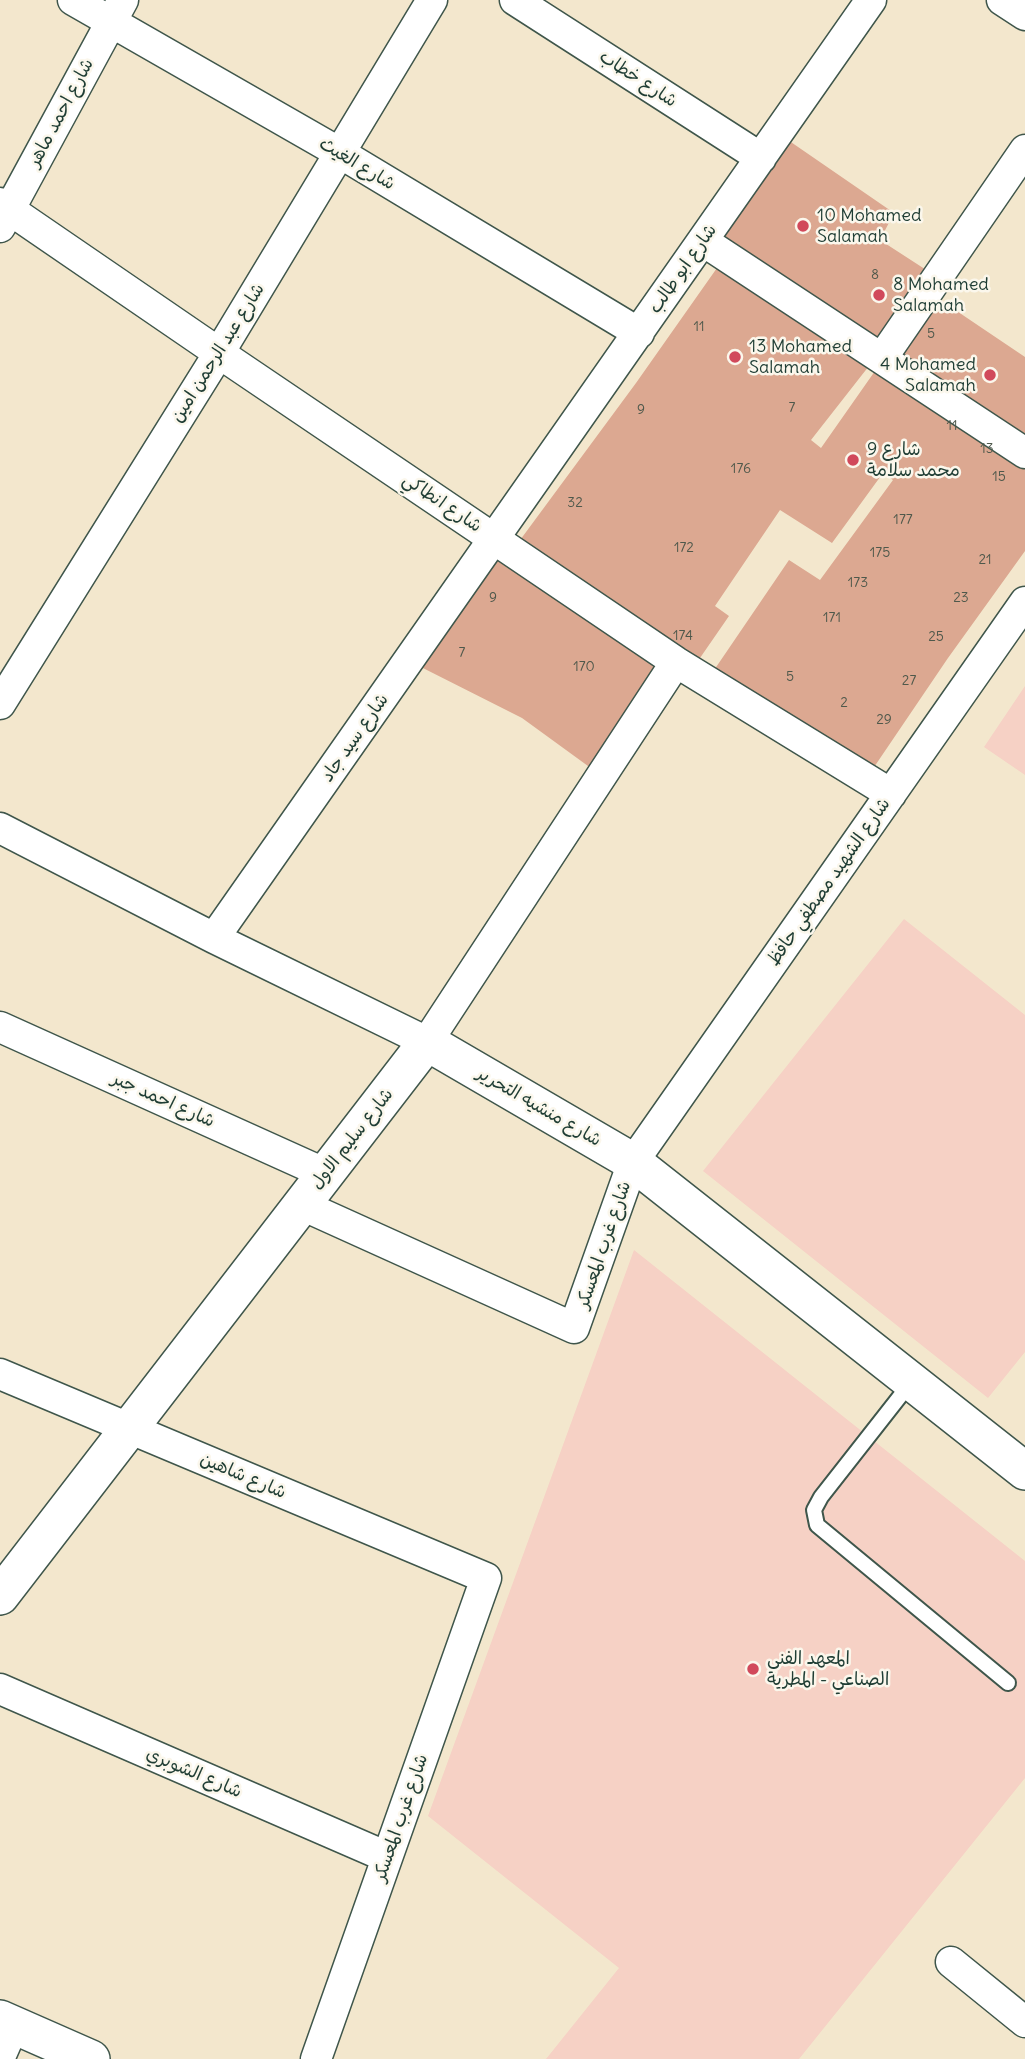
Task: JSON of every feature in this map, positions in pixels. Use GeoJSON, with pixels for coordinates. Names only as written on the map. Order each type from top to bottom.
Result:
{"type":"FeatureCollection","features":[{"type":"Feature","properties":{"kind":"street","name":"شارع الغيث"},"geometry":{"type":"LineString","coordinates":[[73,0],[117,11],[340,153],[639,333]]}},
{"type":"Feature","properties":{"kind":"street","name":"شارع عبد الرحمن امين"},"geometry":{"type":"LineString","coordinates":[[0,704],[219,353],[432,0]]}},
{"type":"Feature","properties":{"kind":"street","name":"شارع خطاب"},"geometry":{"type":"LineString","coordinates":[[515,0],[761,158]]}},
{"type":"Feature","properties":{"kind":"street","name":"شارع ابو طالب"},"geometry":{"type":"LineString","coordinates":[[495,539],[871,0]]}},
{"type":"Feature","properties":{"kind":"street"},"geometry":{"type":"LineString","coordinates":[[1002,0],[1025,15]]}},
{"type":"Feature","properties":{"kind":"street","name":"شارع احمد ماهر"},"geometry":{"type":"LineString","coordinates":[[3,213],[117,11]]}},
{"type":"Feature","properties":{"kind":"street"},"geometry":{"type":"LineString","coordinates":[[882,358],[1025,150]]}},
{"type":"Feature","properties":{"kind":"street","name":"شارع انطاكي"},"geometry":{"type":"LineString","coordinates":[[3,213],[219,353],[676,662],[891,794]]}},
{"type":"Feature","properties":{"kind":"street"},"geometry":{"type":"LineString","coordinates":[[703,241],[1025,453]]}},
{"type":"Feature","properties":{"kind":"street","name":"شارع سيد جاد"},"geometry":{"type":"LineString","coordinates":[[214,938],[495,539]]}},
{"type":"Feature","properties":{"kind":"street","name":"شارع الشهيد مصطفي حافظ"},"geometry":{"type":"LineString","coordinates":[[633,1162],[1025,602]]}},
{"type":"Feature","properties":{"kind":"street","name":"شارع سليم الاول"},"geometry":{"type":"LineString","coordinates":[[0,1596],[427,1042],[676,662]]}},
{"type":"Feature","properties":{"kind":"street","name":"شارع منشيه التحرير"},"geometry":{"type":"LineString","coordinates":[[0,828],[214,938],[427,1042],[633,1162],[1025,1471]]}},
{"type":"Feature","properties":{"kind":"street","name":"شارع احمد جبر"},"geometry":{"type":"LineString","coordinates":[[0,1027],[326,1174]]}},
{"type":"Feature","properties":{"kind":"street","name":"شارع غرب المعسكر"},"geometry":{"type":"LineString","coordinates":[[302,1205],[574,1328],[633,1162]]}},
{"type":"Feature","properties":{"kind":"street","name":"شارع شاهين"},"geometry":{"type":"LineString","coordinates":[[0,1374],[486,1578]]}},
{"type":"Feature","properties":{"kind":"street","name":"شارع غرب المعسكر"},"geometry":{"type":"LineString","coordinates":[[316,2059],[486,1578]]}},
{"type":"Feature","properties":{"kind":"street","name":"شارع الشوبري"},"geometry":{"type":"LineString","coordinates":[[0,1689],[387,1857]]}},
{"type":"Feature","properties":{"kind":"street"},"geometry":{"type":"LineString","coordinates":[[951,1962],[1025,2022]]}},
{"type":"Feature","properties":{"kind":"street"},"geometry":{"type":"LineString","coordinates":[[5,2034],[91,2059]]}},
{"type":"Feature","properties":{"kind":"lane"},"geometry":{"type":"LineString","coordinates":[[912,1381],[821,1497],[814,1510],[817,1525],[1009,1683]]}},
{"type":"Feature","properties":{"kind":"shaded area"},"geometry":{"type":"Polygon","coordinates":[[[1025,686],[1025,775],[984,747],[1025,686]]]}},
{"type":"Feature","properties":{"kind":"shaded area"},"geometry":{"type":"Polygon","coordinates":[[[904,919],[1025,1015],[1025,1352],[988,1398],[703,1171],[904,919]]]}},
{"type":"Feature","properties":{"kind":"shaded area","name":"المعهد الفني الصناعي - المطرية"},"geometry":{"type":"Polygon","coordinates":[[[634,1250],[1025,1561],[1025,1778],[799,2059],[546,2059],[619,1968],[428,1816],[634,1250]]]}},
{"type":"Feature","properties":{"kind":"building","name":"10 Mohamed Salamah"},"geometry":{"type":"Polygon","coordinates":[[[785,138],[894,213],[880,240],[934,275],[881,353],[709,241],[785,138]]]}},
{"type":"Feature","properties":{"kind":"building"},"geometry":{"type":"Polygon","coordinates":[[[724,258],[876,357],[811,440],[821,448],[882,361],[1025,456],[1025,551],[866,779],[708,679],[789,560],[820,580],[893,480],[883,473],[832,543],[780,510],[715,606],[729,616],[691,671],[676,662],[599,774],[522,718],[409,661],[495,539],[512,551],[724,258]]]}},
{"type":"Feature","properties":{"kind":"building"},"geometry":{"type":"Polygon","coordinates":[[[930,293],[1025,357],[1025,448],[886,356],[930,293]]]}},
{"type":"Feature","properties":{"kind":"place","name":"10 Mohamed Salamah"},"geometry":{"type":"Point","coordinates":[803,226]}},
{"type":"Feature","properties":{"kind":"place","name":"8 Mohamed Salamah"},"geometry":{"type":"Point","coordinates":[879,295]}},
{"type":"Feature","properties":{"kind":"place","name":"13 Mohamed Salamah"},"geometry":{"type":"Point","coordinates":[735,357]}},
{"type":"Feature","properties":{"kind":"place","name":"4 Mohamed Salamah"},"geometry":{"type":"Point","coordinates":[990,375]}},
{"type":"Feature","properties":{"kind":"place","name":"9 شارع محمد سلامة"},"geometry":{"type":"Point","coordinates":[853,460]}},
{"type":"Feature","properties":{"kind":"place","name":"المعهد الفني الصناعي - المطرية"},"geometry":{"type":"Point","coordinates":[753,1669]}}]}
